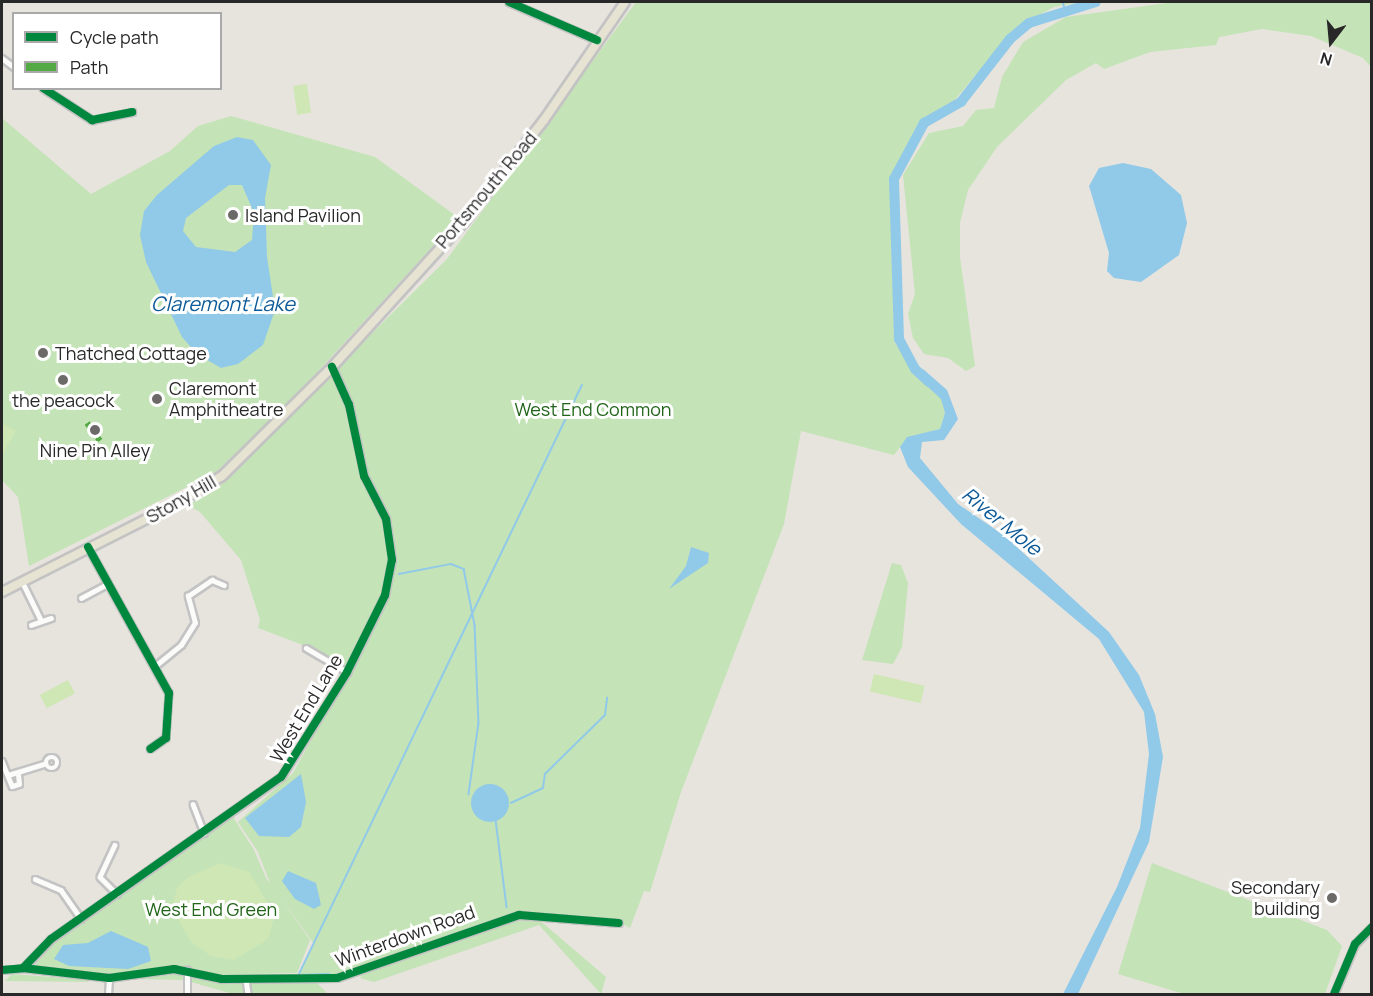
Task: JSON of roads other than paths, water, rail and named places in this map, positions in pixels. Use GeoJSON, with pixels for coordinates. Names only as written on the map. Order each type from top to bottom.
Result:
{"type":"FeatureCollection","features":[{"type":"Feature","properties":{"kind":"main road","name":"Portsmouth Road"},"geometry":{"type":"LineString","coordinates":[[332,367],[493,187],[625,2]]}},
{"type":"Feature","properties":{"kind":"main road","name":"Stony Hill"},"geometry":{"type":"LineString","coordinates":[[2,592],[222,476],[332,367]]}},
{"type":"Feature","properties":{"kind":"street"},"geometry":{"type":"LineString","coordinates":[[509,2],[597,40]]}},
{"type":"Feature","properties":{"kind":"street"},"geometry":{"type":"LineString","coordinates":[[46,90],[92,120],[132,112]]}},
{"type":"Feature","properties":{"kind":"street","name":"West End Lane"},"geometry":{"type":"LineString","coordinates":[[23,968],[81,920],[282,777],[347,672],[385,595],[392,560],[386,519],[364,476],[349,405],[332,367]]}},
{"type":"Feature","properties":{"kind":"street"},"geometry":{"type":"LineString","coordinates":[[88,547],[169,693],[166,738],[150,749]]}},
{"type":"Feature","properties":{"kind":"street"},"geometry":{"type":"LineString","coordinates":[[155,666],[181,645],[195,623],[187,598],[212,580],[224,585]]}},
{"type":"Feature","properties":{"kind":"street"},"geometry":{"type":"LineString","coordinates":[[22,581],[41,620]]}},
{"type":"Feature","properties":{"kind":"street"},"geometry":{"type":"LineString","coordinates":[[81,598],[107,584]]}},
{"type":"Feature","properties":{"kind":"street"},"geometry":{"type":"LineString","coordinates":[[31,625],[51,618]]}},
{"type":"Feature","properties":{"kind":"street"},"geometry":{"type":"LineString","coordinates":[[306,648],[347,672]]}},
{"type":"Feature","properties":{"kind":"street"},"geometry":{"type":"LineString","coordinates":[[2,760],[16,787],[18,774]]}},
{"type":"Feature","properties":{"kind":"street"},"geometry":{"type":"LineString","coordinates":[[8,774],[18,774],[45,764]]}},
{"type":"Feature","properties":{"kind":"street"},"geometry":{"type":"LineString","coordinates":[[193,804],[204,832]]}},
{"type":"Feature","properties":{"kind":"street"},"geometry":{"type":"LineString","coordinates":[[115,844],[100,877],[117,894]]}},
{"type":"Feature","properties":{"kind":"street"},"geometry":{"type":"LineString","coordinates":[[34,879],[61,890],[81,920]]}},
{"type":"Feature","properties":{"kind":"street","name":"Winterdown Road"},"geometry":{"type":"LineString","coordinates":[[23,968],[109,978],[187,970],[246,979],[337,978],[519,915],[619,922]]}},
{"type":"Feature","properties":{"kind":"street"},"geometry":{"type":"LineString","coordinates":[[1334,994],[1355,944],[1371,927]]}},
{"type":"Feature","properties":{"kind":"street"},"geometry":{"type":"LineString","coordinates":[[2,970],[23,968]]}},
{"type":"Feature","properties":{"kind":"street"},"geometry":{"type":"LineString","coordinates":[[187,970],[187,994]]}},
{"type":"Feature","properties":{"kind":"street"},"geometry":{"type":"LineString","coordinates":[[108,994],[109,978]]}},
{"type":"Feature","properties":{"kind":"street"},"geometry":{"type":"LineString","coordinates":[[246,979],[248,994]]}},
{"type":"Feature","properties":{"kind":"water","name":"Claremont Lake"},"geometry":{"type":"Polygon","coordinates":[[[237,137],[253,140],[271,165],[265,198],[267,257],[275,310],[263,345],[238,364],[221,368],[197,354],[182,337],[146,262],[140,235],[144,211],[157,195],[214,146],[237,137]],[[229,185],[186,218],[183,231],[196,247],[235,252],[252,240],[254,213],[242,185],[229,185]]]}},
{"type":"Feature","properties":{"kind":"water"},"geometry":{"type":"Polygon","coordinates":[[[1123,163],[1151,169],[1181,195],[1187,223],[1179,255],[1141,282],[1114,278],[1107,271],[1109,253],[1089,186],[1099,168],[1123,163]]]}},
{"type":"Feature","properties":{"kind":"water"},"geometry":{"type":"Polygon","coordinates":[[[923,369],[947,390],[958,419],[944,440],[922,442],[920,458],[958,504],[1005,536],[1109,632],[1139,675],[1155,714],[1163,757],[1149,842],[1078,994],[1063,994],[1117,887],[1140,828],[1149,754],[1144,712],[1099,639],[961,524],[908,467],[900,447],[907,437],[940,429],[945,413],[941,399],[916,376],[923,369]]]}},
{"type":"Feature","properties":{"kind":"water"},"geometry":{"type":"Polygon","coordinates":[[[691,547],[709,553],[708,563],[669,589],[686,566],[691,547]]]}},
{"type":"Feature","properties":{"kind":"water"},"geometry":{"type":"Polygon","coordinates":[[[301,774],[306,802],[301,827],[289,837],[259,836],[245,818],[301,774]]]}},
{"type":"Feature","properties":{"kind":"water"},"geometry":{"type":"Polygon","coordinates":[[[490,784],[497,785],[503,790],[508,796],[508,810],[503,816],[497,821],[490,822],[483,821],[477,816],[472,810],[471,803],[472,796],[477,790],[483,785],[490,784]]]}},
{"type":"Feature","properties":{"kind":"water"},"geometry":{"type":"Polygon","coordinates":[[[288,871],[316,883],[321,905],[314,909],[295,899],[282,881],[288,871]]]}},
{"type":"Feature","properties":{"kind":"water"},"geometry":{"type":"Polygon","coordinates":[[[111,931],[148,947],[151,961],[128,969],[69,966],[54,959],[63,945],[88,943],[111,931]]]}},
{"type":"Feature","properties":{"kind":"waterway"},"geometry":{"type":"LineString","coordinates":[[1063,2],[1065,8]]}},
{"type":"Feature","properties":{"kind":"waterway","name":"River Mole"},"geometry":{"type":"LineString","coordinates":[[929,382],[915,369],[899,339],[894,179],[924,123],[961,102],[1010,39],[1029,23],[1096,2]]}},
{"type":"Feature","properties":{"kind":"waterway"},"geometry":{"type":"LineString","coordinates":[[299,974],[582,385]]}},
{"type":"Feature","properties":{"kind":"waterway"},"geometry":{"type":"LineString","coordinates":[[399,574],[451,564],[464,569],[475,625],[479,723],[469,794]]}},
{"type":"Feature","properties":{"kind":"waterway"},"geometry":{"type":"LineString","coordinates":[[511,803],[543,788],[545,774],[605,715],[607,698]]}},
{"type":"Feature","properties":{"kind":"waterway"},"geometry":{"type":"LineString","coordinates":[[496,820],[507,907]]}},
{"type":"Feature","properties":{"kind":"waterway"},"geometry":{"type":"LineString","coordinates":[[231,977],[329,974]]}},
{"type":"Feature","properties":{"kind":"place","name":"Island Pavilion"},"geometry":{"type":"Point","coordinates":[233,215]}},
{"type":"Feature","properties":{"kind":"place","name":"Thatched Cottage"},"geometry":{"type":"Point","coordinates":[43,353]}},
{"type":"Feature","properties":{"kind":"place","name":"the peacock"},"geometry":{"type":"Point","coordinates":[63,380]}},
{"type":"Feature","properties":{"kind":"place","name":"Claremont Amphitheatre"},"geometry":{"type":"Point","coordinates":[157,399]}},
{"type":"Feature","properties":{"kind":"place","name":"Nine Pin Alley"},"geometry":{"type":"Point","coordinates":[95,430]}},
{"type":"Feature","properties":{"kind":"place","name":"Secondary building"},"geometry":{"type":"Point","coordinates":[1332,898]}},
{"type":"Feature","properties":{"kind":"park label","name":"West End Common"},"geometry":{"type":"Point","coordinates":[593,409]}},
{"type":"Feature","properties":{"kind":"park label","name":"West End Green"},"geometry":{"type":"Point","coordinates":[211,909]}}]}
